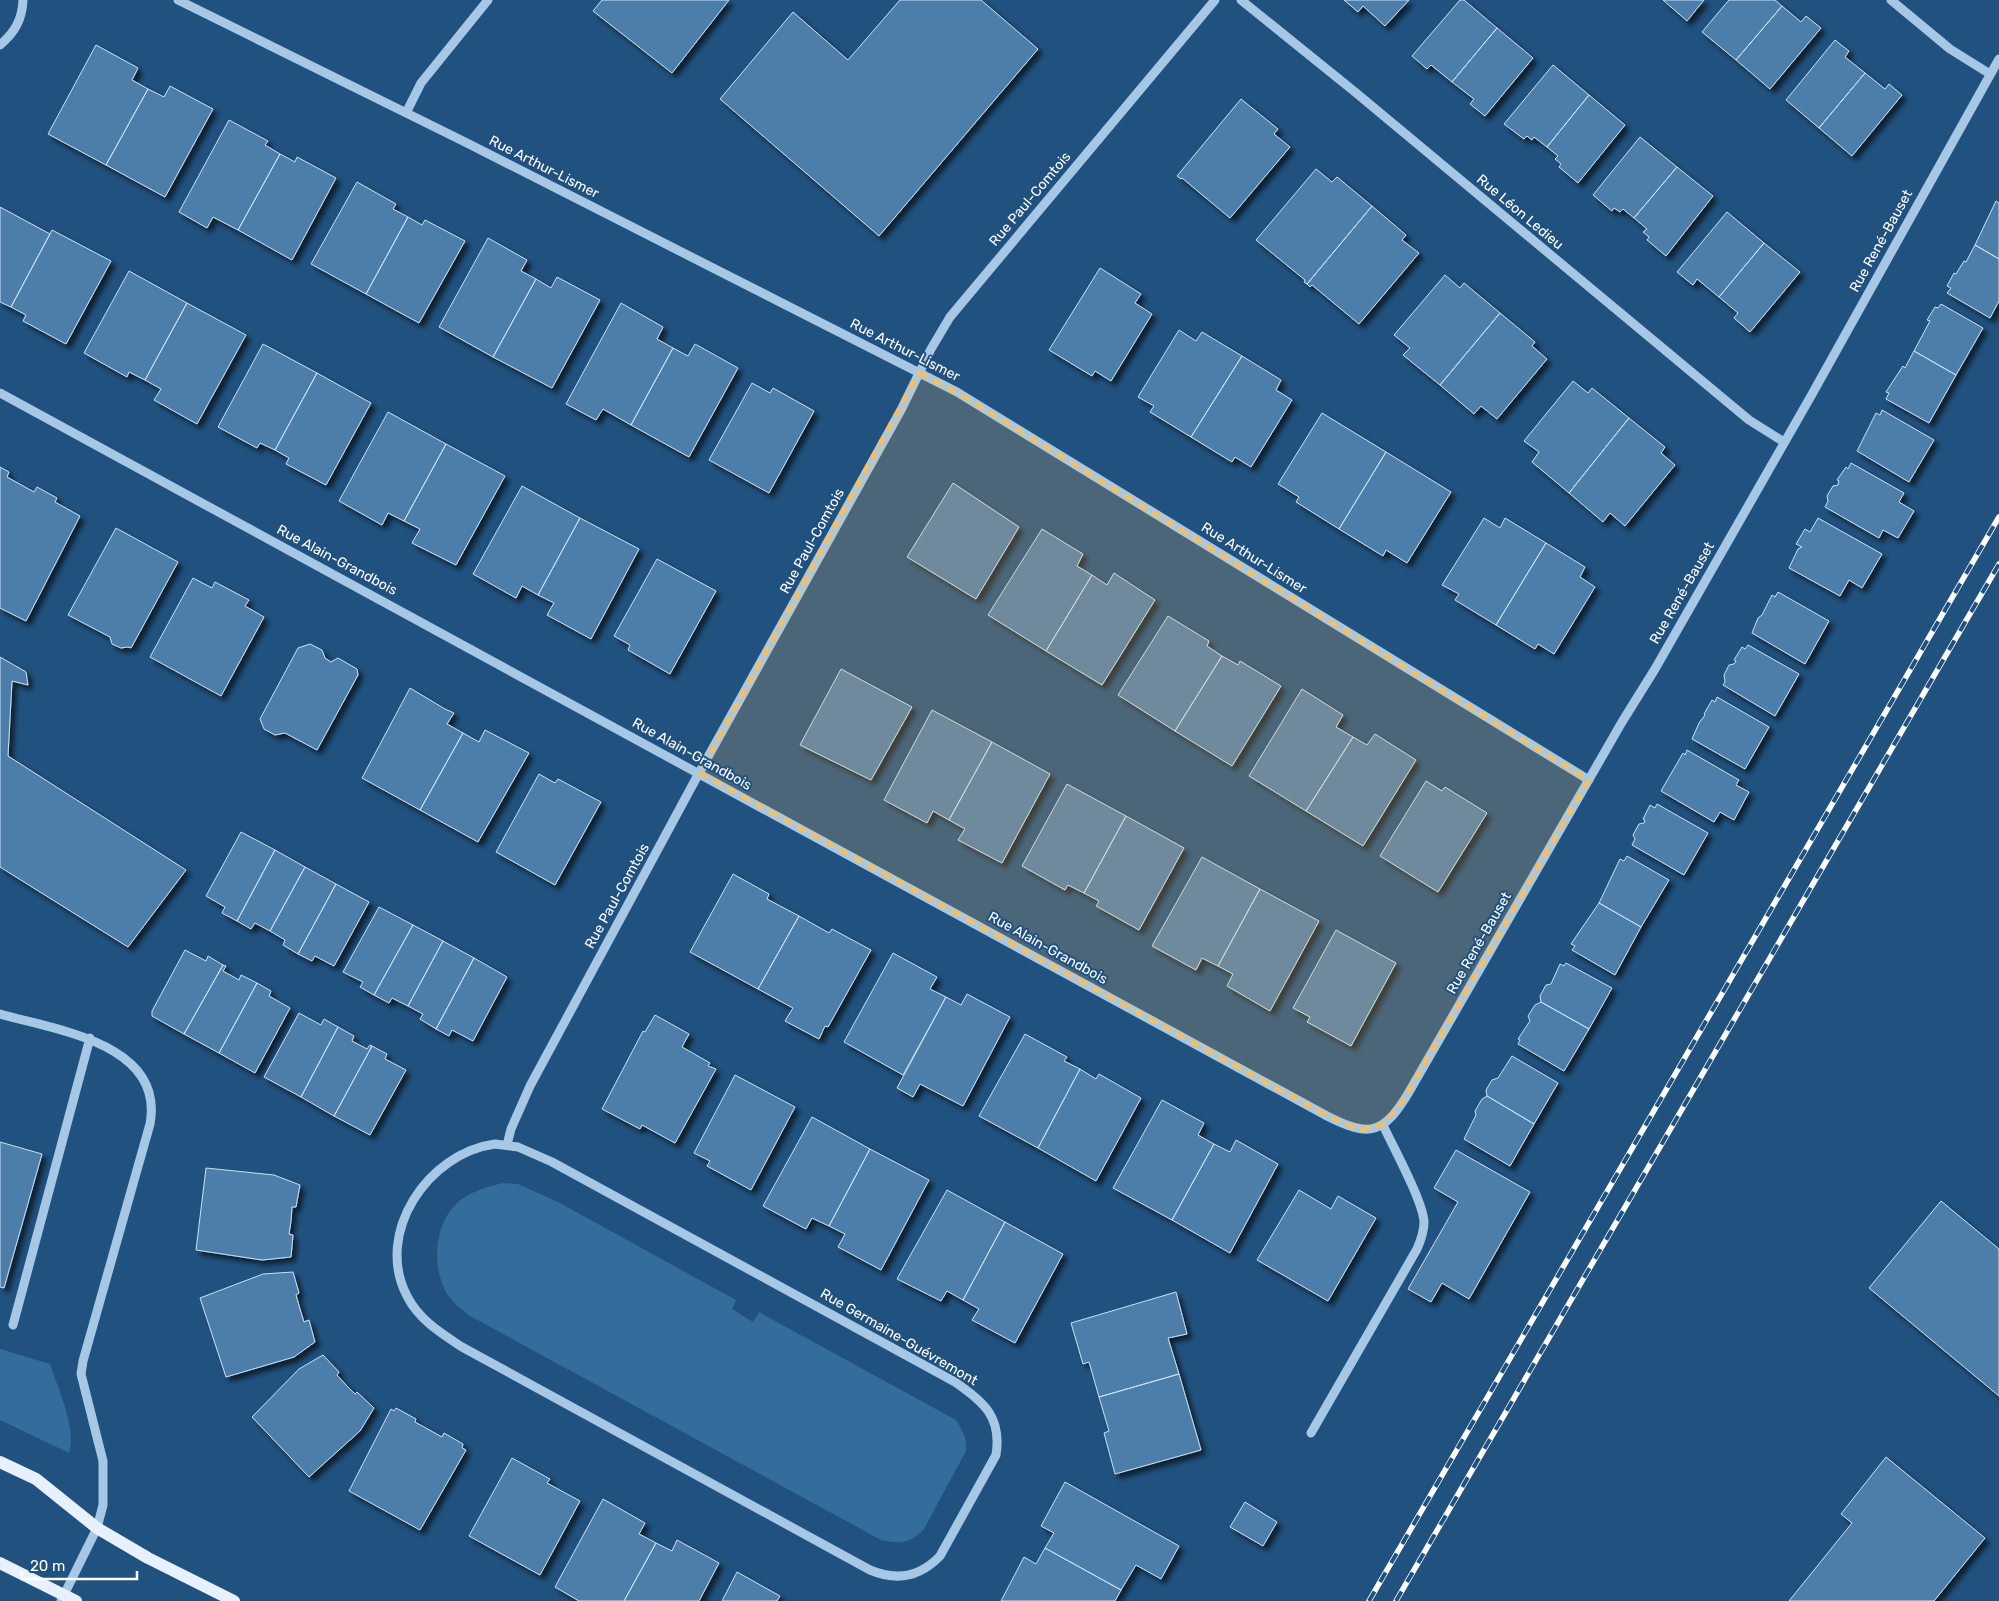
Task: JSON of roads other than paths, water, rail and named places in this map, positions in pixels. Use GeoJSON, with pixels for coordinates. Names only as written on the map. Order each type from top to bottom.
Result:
{"type":"FeatureCollection","features":[{"type":"Feature","properties":{"kind":"main road"},"geometry":{"type":"LineString","coordinates":[[0,1462],[36,1479],[96,1528],[148,1558],[234,1601]]}},
{"type":"Feature","properties":{"kind":"main road"},"geometry":{"type":"LineString","coordinates":[[0,1563],[67,1599]]}},
{"type":"Feature","properties":{"kind":"street"},"geometry":{"type":"LineString","coordinates":[[0,45],[17,28],[24,0]]}},
{"type":"Feature","properties":{"kind":"street","name":"Rue Arthur-Lismer"},"geometry":{"type":"LineString","coordinates":[[178,0],[406,113],[962,395],[1589,780]]}},
{"type":"Feature","properties":{"kind":"street"},"geometry":{"type":"LineString","coordinates":[[406,113],[421,83],[488,0]]}},
{"type":"Feature","properties":{"kind":"street","name":"Rue Paul-Comtois"},"geometry":{"type":"LineString","coordinates":[[508,1144],[511,1129],[522,1101],[699,773],[902,410],[919,372],[950,317],[1215,0]]}},
{"type":"Feature","properties":{"kind":"street","name":"Rue Léon Ledieu"},"geometry":{"type":"LineString","coordinates":[[1241,0],[1355,92],[1749,420],[1784,442]]}},
{"type":"Feature","properties":{"kind":"street"},"geometry":{"type":"LineString","coordinates":[[1891,0],[1950,49],[1990,74]]}},
{"type":"Feature","properties":{"kind":"street","name":"Rue René-Bauset"},"geometry":{"type":"LineString","coordinates":[[1378,1126],[1396,1113],[1406,1098],[1655,669],[1999,59]]}},
{"type":"Feature","properties":{"kind":"street","name":"Rue Alain-Grandbois"},"geometry":{"type":"LineString","coordinates":[[0,393],[1327,1116],[1360,1130],[1378,1126]]}},
{"type":"Feature","properties":{"kind":"street"},"geometry":{"type":"LineString","coordinates":[[0,1014],[90,1038],[123,1057],[137,1070],[147,1084],[151,1099],[152,1112],[82,1361],[81,1374],[104,1472],[103,1505],[96,1528],[67,1599]]}},
{"type":"Feature","properties":{"kind":"street"},"geometry":{"type":"LineString","coordinates":[[13,1325],[90,1038]]}},
{"type":"Feature","properties":{"kind":"street"},"geometry":{"type":"LineString","coordinates":[[1311,1433],[1417,1249],[1423,1231],[1424,1220],[1409,1179],[1378,1126]]}},
{"type":"Feature","properties":{"kind":"street","name":"Rue Germaine-Guévremont"},"geometry":{"type":"LineString","coordinates":[[508,1144],[552,1162],[956,1382],[979,1399],[992,1415],[995,1424],[996,1455],[946,1547],[933,1564],[913,1574],[903,1576],[881,1574],[870,1570],[462,1348],[423,1318],[407,1296],[398,1270],[398,1243],[407,1211],[417,1192],[432,1176],[451,1161],[467,1152],[485,1146],[508,1144]]}},
{"type":"Feature","properties":{"kind":"railway"},"geometry":{"type":"LineString","coordinates":[[1369,1601],[1999,517]]}},
{"type":"Feature","properties":{"kind":"railway"},"geometry":{"type":"LineString","coordinates":[[1396,1601],[1999,564]]}}]}
